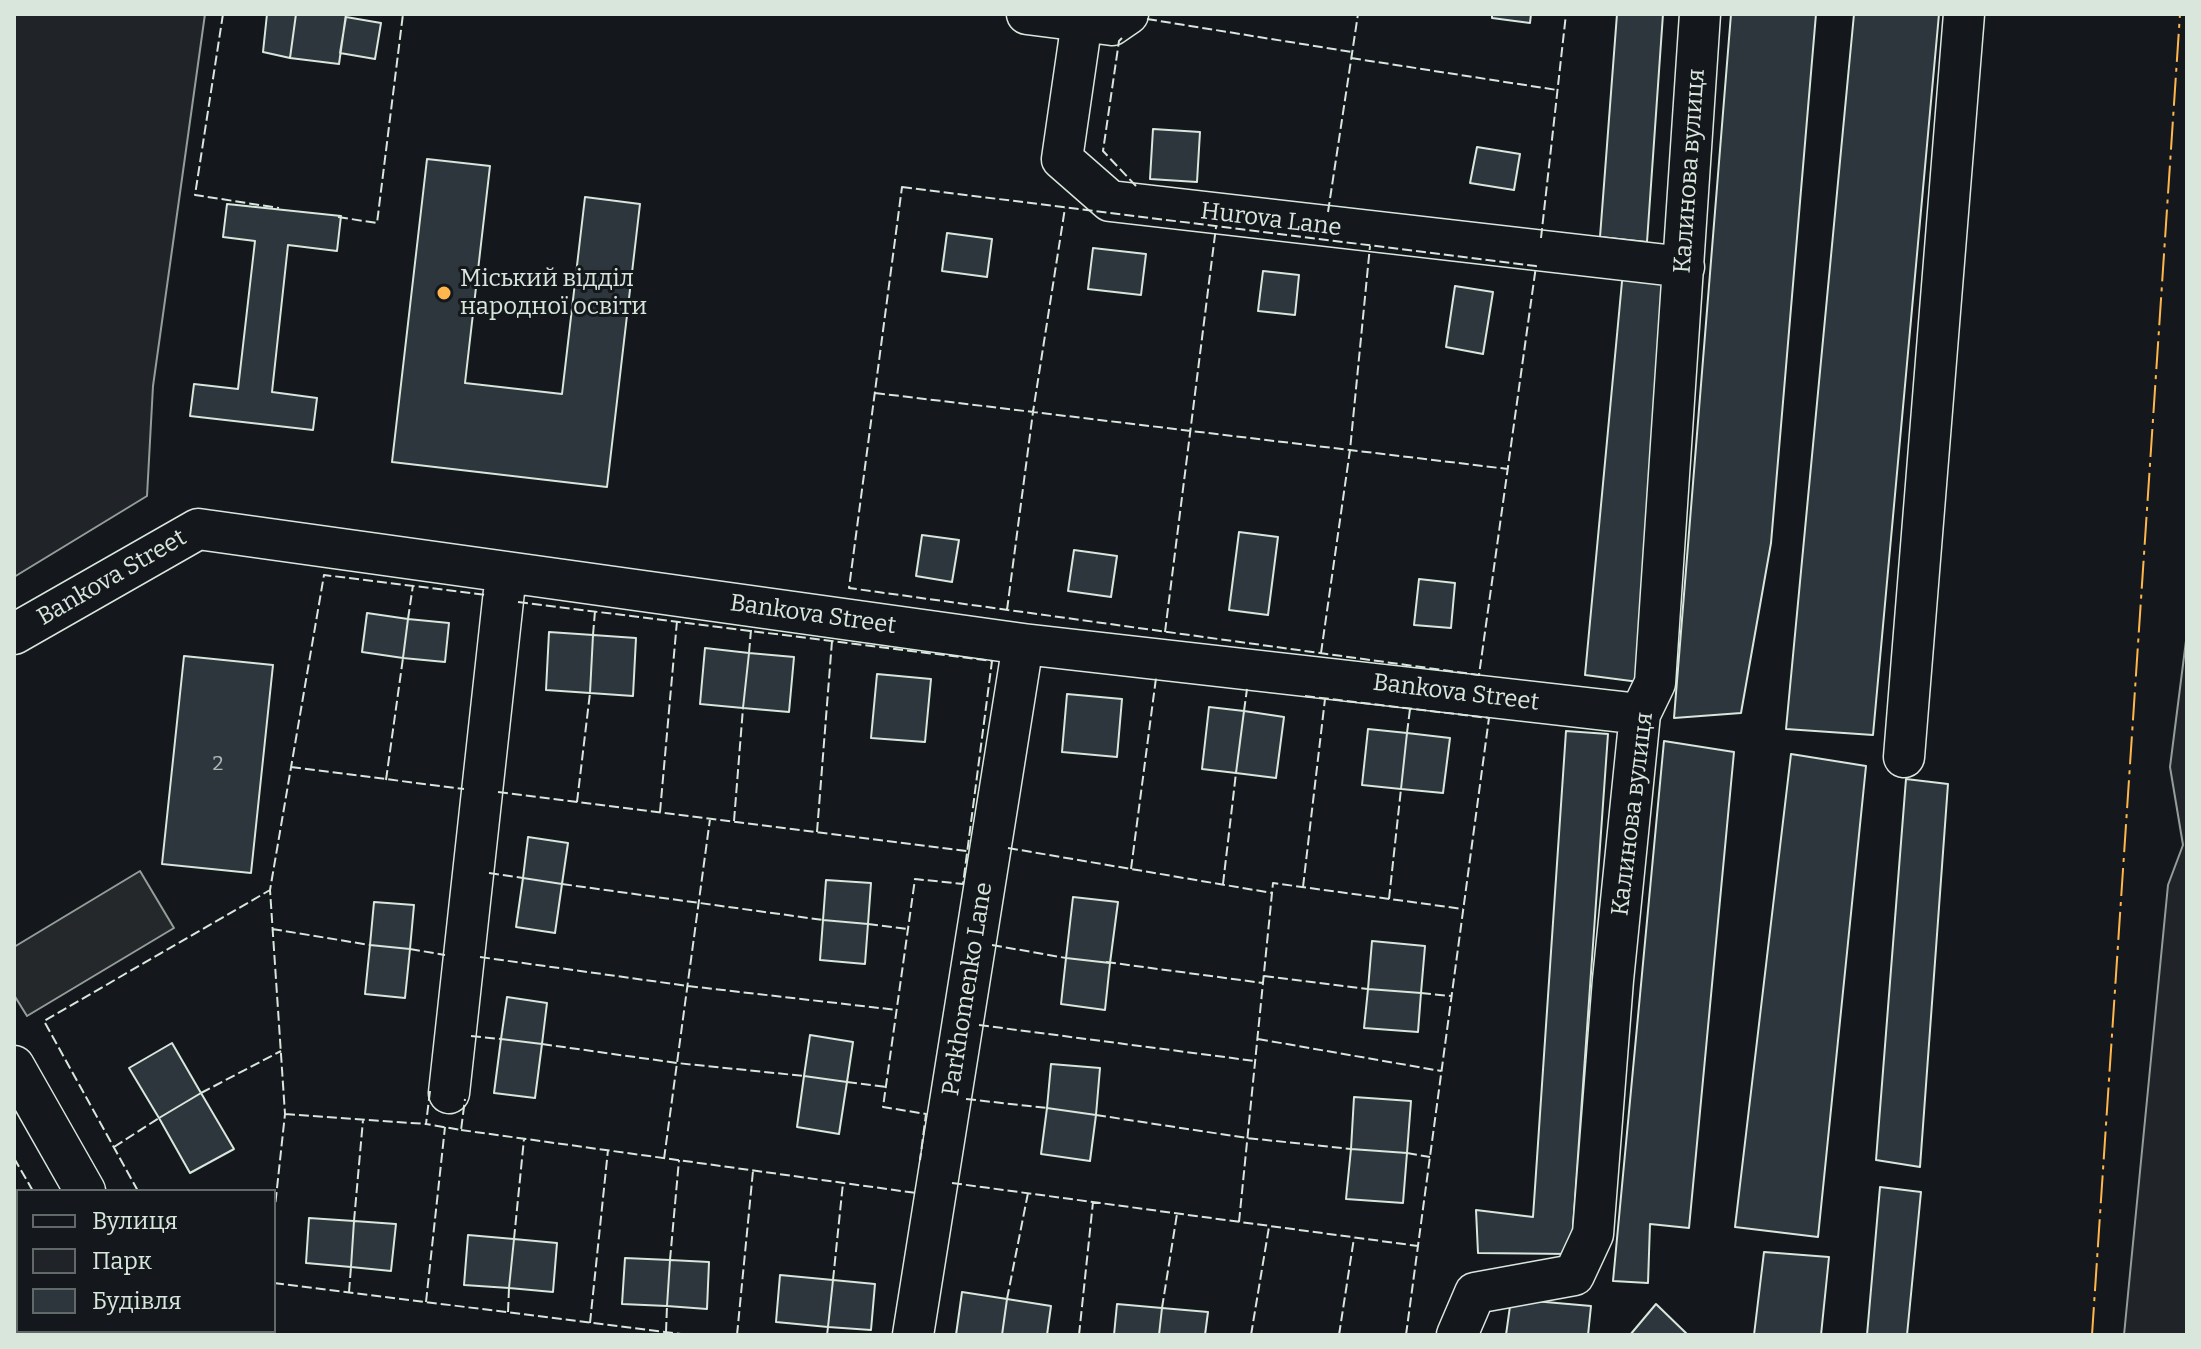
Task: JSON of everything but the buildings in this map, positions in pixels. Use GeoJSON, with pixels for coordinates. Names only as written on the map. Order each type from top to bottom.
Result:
{"type":"FeatureCollection","features":[{"type":"Feature","properties":{"kind":"street"},"geometry":{"type":"LineString","coordinates":[[1027,14],[1112,25],[1128,14]]}},
{"type":"Feature","properties":{"kind":"street","name":"Калинова вулиця"},"geometry":{"type":"LineString","coordinates":[[1457,1335],[1475,1293],[1574,1275],[1593,1234],[1613,980],[1640,714],[1655,683],[1700,14]]}},
{"type":"Feature","properties":{"kind":"street"},"geometry":{"type":"LineString","coordinates":[[1904,757],[1964,14]]}},
{"type":"Feature","properties":{"kind":"street","name":"Hurova Lane"},"geometry":{"type":"LineString","coordinates":[[1082,21],[1062,159],[1110,201],[1684,267]]}},
{"type":"Feature","properties":{"kind":"street","name":"Bankova Street"},"geometry":{"type":"LineString","coordinates":[[14,634],[198,529],[1023,644],[1640,714]]}},
{"type":"Feature","properties":{"kind":"street"},"geometry":{"type":"LineString","coordinates":[[449,1093],[506,573]]}},
{"type":"Feature","properties":{"kind":"street","name":"Parkhomenko Lane"},"geometry":{"type":"LineString","coordinates":[[913,1335],[1023,644]]}},
{"type":"Feature","properties":{"kind":"street"},"geometry":{"type":"LineString","coordinates":[[14,1066],[84,1189]]}},
{"type":"Feature","properties":{"kind":"green space"},"geometry":{"type":"Polygon","coordinates":[[[14,14],[205,14],[153,386],[147,496],[14,577],[14,14]]]}},
{"type":"Feature","properties":{"kind":"green space"},"geometry":{"type":"Polygon","coordinates":[[[2187,633],[2187,1335],[2124,1335],[2168,885],[2183,845],[2170,767],[2187,633]]]}},
{"type":"Feature","properties":{"kind":"shaded area"},"geometry":{"type":"Polygon","coordinates":[[[140,871],[174,928],[27,1016],[14,995],[14,947],[140,871]]]}},
{"type":"Feature","properties":{"kind":"fence"},"geometry":{"type":"LineString","coordinates":[[223,14],[195,195],[279,208]]}},
{"type":"Feature","properties":{"kind":"fence"},"geometry":{"type":"LineString","coordinates":[[338,217],[377,223],[403,14]]}},
{"type":"Feature","properties":{"kind":"fence"},"geometry":{"type":"LineString","coordinates":[[1328,212],[1358,14]]}},
{"type":"Feature","properties":{"kind":"fence"},"geometry":{"type":"LineString","coordinates":[[1541,238],[1566,14]]}},
{"type":"Feature","properties":{"kind":"fence"},"geometry":{"type":"LineString","coordinates":[[1147,19],[1352,52]]}},
{"type":"Feature","properties":{"kind":"fence"},"geometry":{"type":"LineString","coordinates":[[1122,38],[1119,41],[1103,151],[1136,186]]}},
{"type":"Feature","properties":{"kind":"fence"},"geometry":{"type":"LineString","coordinates":[[1351,58],[1557,90]]}},
{"type":"Feature","properties":{"kind":"fence"},"geometry":{"type":"LineString","coordinates":[[902,187],[1536,266],[1479,675],[849,588],[902,187]]}},
{"type":"Feature","properties":{"kind":"fence"},"geometry":{"type":"LineString","coordinates":[[1007,610],[1033,412],[1065,208]]}},
{"type":"Feature","properties":{"kind":"fence"},"geometry":{"type":"LineString","coordinates":[[1165,632],[1216,227]]}},
{"type":"Feature","properties":{"kind":"fence"},"geometry":{"type":"LineString","coordinates":[[1321,653],[1350,450],[1370,246]]}},
{"type":"Feature","properties":{"kind":"fence"},"geometry":{"type":"LineString","coordinates":[[875,393],[1508,469]]}},
{"type":"Feature","properties":{"kind":"fence"},"geometry":{"type":"LineString","coordinates":[[276,1197],[285,1114],[270,890],[324,575],[487,595]]}},
{"type":"Feature","properties":{"kind":"fence"},"geometry":{"type":"LineString","coordinates":[[408,619],[413,585]]}},
{"type":"Feature","properties":{"kind":"fence"},"geometry":{"type":"LineString","coordinates":[[518,602],[992,661],[963,884],[915,879],[883,1107],[926,1114],[920,1160]]}},
{"type":"Feature","properties":{"kind":"fence"},"geometry":{"type":"LineString","coordinates":[[593,635],[595,611]]}},
{"type":"Feature","properties":{"kind":"fence"},"geometry":{"type":"LineString","coordinates":[[660,812],[677,621]]}},
{"type":"Feature","properties":{"kind":"fence"},"geometry":{"type":"LineString","coordinates":[[749,653],[751,630]]}},
{"type":"Feature","properties":{"kind":"fence"},"geometry":{"type":"LineString","coordinates":[[817,832],[832,641]]}},
{"type":"Feature","properties":{"kind":"fence"},"geometry":{"type":"LineString","coordinates":[[386,780],[403,658]]}},
{"type":"Feature","properties":{"kind":"fence"},"geometry":{"type":"LineString","coordinates":[[1131,869],[1156,678]]}},
{"type":"Feature","properties":{"kind":"fence"},"geometry":{"type":"LineString","coordinates":[[1244,711],[1247,689]]}},
{"type":"Feature","properties":{"kind":"fence"},"geometry":{"type":"LineString","coordinates":[[577,802],[590,693]]}},
{"type":"Feature","properties":{"kind":"fence"},"geometry":{"type":"LineString","coordinates":[[1305,696],[1489,718],[1406,1335]]}},
{"type":"Feature","properties":{"kind":"fence"},"geometry":{"type":"LineString","coordinates":[[1303,887],[1325,699]]}},
{"type":"Feature","properties":{"kind":"fence"},"geometry":{"type":"LineString","coordinates":[[734,821],[743,708]]}},
{"type":"Feature","properties":{"kind":"fence"},"geometry":{"type":"LineString","coordinates":[[1407,733],[1410,709]]}},
{"type":"Feature","properties":{"kind":"fence"},"geometry":{"type":"LineString","coordinates":[[291,767],[464,789]]}},
{"type":"Feature","properties":{"kind":"fence"},"geometry":{"type":"LineString","coordinates":[[1223,884],[1236,773]]}},
{"type":"Feature","properties":{"kind":"fence"},"geometry":{"type":"LineString","coordinates":[[1389,899],[1401,789]]}},
{"type":"Feature","properties":{"kind":"fence"},"geometry":{"type":"LineString","coordinates":[[498,792],[967,851]]}},
{"type":"Feature","properties":{"kind":"fence"},"geometry":{"type":"LineString","coordinates":[[664,1159],[710,819]]}},
{"type":"Feature","properties":{"kind":"fence"},"geometry":{"type":"LineString","coordinates":[[1008,848],[1272,893]]}},
{"type":"Feature","properties":{"kind":"fence"},"geometry":{"type":"LineString","coordinates":[[489,873],[523,878]]}},
{"type":"Feature","properties":{"kind":"fence"},"geometry":{"type":"LineString","coordinates":[[1239,1222],[1273,883],[1463,909]]}},
{"type":"Feature","properties":{"kind":"fence"},"geometry":{"type":"LineString","coordinates":[[562,884],[823,920]]}},
{"type":"Feature","properties":{"kind":"fence"},"geometry":{"type":"LineString","coordinates":[[137,1189],[44,1021],[270,890]]}},
{"type":"Feature","properties":{"kind":"fence"},"geometry":{"type":"LineString","coordinates":[[868,924],[908,929]]}},
{"type":"Feature","properties":{"kind":"fence"},"geometry":{"type":"LineString","coordinates":[[272,929],[370,945]]}},
{"type":"Feature","properties":{"kind":"fence"},"geometry":{"type":"LineString","coordinates":[[992,945],[1066,958]]}},
{"type":"Feature","properties":{"kind":"fence"},"geometry":{"type":"LineString","coordinates":[[410,949],[445,955]]}},
{"type":"Feature","properties":{"kind":"fence"},"geometry":{"type":"LineString","coordinates":[[480,957],[688,986],[897,1010]]}},
{"type":"Feature","properties":{"kind":"fence"},"geometry":{"type":"LineString","coordinates":[[1106,962],[1263,983]]}},
{"type":"Feature","properties":{"kind":"fence"},"geometry":{"type":"LineString","coordinates":[[1264,976],[1368,989]]}},
{"type":"Feature","properties":{"kind":"fence"},"geometry":{"type":"LineString","coordinates":[[1421,993],[1451,996]]}},
{"type":"Feature","properties":{"kind":"fence"},"geometry":{"type":"LineString","coordinates":[[979,1025],[1255,1061]]}},
{"type":"Feature","properties":{"kind":"fence"},"geometry":{"type":"LineString","coordinates":[[471,1036],[501,1039]]}},
{"type":"Feature","properties":{"kind":"fence"},"geometry":{"type":"LineString","coordinates":[[1258,1039],[1441,1071]]}},
{"type":"Feature","properties":{"kind":"fence"},"geometry":{"type":"LineString","coordinates":[[542,1044],[677,1063],[804,1076]]}},
{"type":"Feature","properties":{"kind":"fence"},"geometry":{"type":"LineString","coordinates":[[201,1093],[281,1051]]}},
{"type":"Feature","properties":{"kind":"fence"},"geometry":{"type":"LineString","coordinates":[[847,1082],[887,1087]]}},
{"type":"Feature","properties":{"kind":"fence"},"geometry":{"type":"LineString","coordinates":[[430,1091],[426,1124],[461,1130],[465,1099]]}},
{"type":"Feature","properties":{"kind":"fence"},"geometry":{"type":"LineString","coordinates":[[966,1099],[1047,1108]]}},
{"type":"Feature","properties":{"kind":"fence"},"geometry":{"type":"LineString","coordinates":[[285,1114],[426,1124]]}},
{"type":"Feature","properties":{"kind":"fence"},"geometry":{"type":"LineString","coordinates":[[1096,1115],[1247,1138],[1351,1149]]}},
{"type":"Feature","properties":{"kind":"fence"},"geometry":{"type":"LineString","coordinates":[[114,1147],[159,1118]]}},
{"type":"Feature","properties":{"kind":"fence"},"geometry":{"type":"LineString","coordinates":[[354,1221],[363,1120]]}},
{"type":"Feature","properties":{"kind":"fence"},"geometry":{"type":"LineString","coordinates":[[426,1302],[445,1127]]}},
{"type":"Feature","properties":{"kind":"fence"},"geometry":{"type":"LineString","coordinates":[[461,1130],[916,1193]]}},
{"type":"Feature","properties":{"kind":"fence"},"geometry":{"type":"LineString","coordinates":[[514,1239],[524,1139]]}},
{"type":"Feature","properties":{"kind":"fence"},"geometry":{"type":"LineString","coordinates":[[590,1323],[608,1150]]}},
{"type":"Feature","properties":{"kind":"fence"},"geometry":{"type":"LineString","coordinates":[[1407,1153],[1430,1157]]}},
{"type":"Feature","properties":{"kind":"fence"},"geometry":{"type":"LineString","coordinates":[[14,1158],[32,1189]]}},
{"type":"Feature","properties":{"kind":"fence"},"geometry":{"type":"LineString","coordinates":[[670,1260],[679,1160]]}},
{"type":"Feature","properties":{"kind":"fence"},"geometry":{"type":"LineString","coordinates":[[737,1335],[753,1171]]}},
{"type":"Feature","properties":{"kind":"fence"},"geometry":{"type":"LineString","coordinates":[[833,1280],[843,1183]]}},
{"type":"Feature","properties":{"kind":"fence"},"geometry":{"type":"LineString","coordinates":[[952,1183],[1418,1246]]}},
{"type":"Feature","properties":{"kind":"fence"},"geometry":{"type":"LineString","coordinates":[[1007,1299],[1028,1193]]}},
{"type":"Feature","properties":{"kind":"fence"},"geometry":{"type":"LineString","coordinates":[[1079,1335],[1093,1202]]}},
{"type":"Feature","properties":{"kind":"fence"},"geometry":{"type":"LineString","coordinates":[[1162,1308],[1177,1214]]}},
{"type":"Feature","properties":{"kind":"fence"},"geometry":{"type":"LineString","coordinates":[[1251,1335],[1269,1227]]}},
{"type":"Feature","properties":{"kind":"fence"},"geometry":{"type":"LineString","coordinates":[[1339,1335],[1354,1238]]}},
{"type":"Feature","properties":{"kind":"fence"},"geometry":{"type":"LineString","coordinates":[[349,1292],[351,1267]]}},
{"type":"Feature","properties":{"kind":"fence"},"geometry":{"type":"LineString","coordinates":[[276,1283],[689,1335]]}},
{"type":"Feature","properties":{"kind":"fence"},"geometry":{"type":"LineString","coordinates":[[508,1312],[509,1288]]}},
{"type":"Feature","properties":{"kind":"fence"},"geometry":{"type":"LineString","coordinates":[[666,1332],[667,1306]]}},
{"type":"Feature","properties":{"kind":"fence"},"geometry":{"type":"LineString","coordinates":[[827,1335],[828,1327]]}},
{"type":"Feature","properties":{"kind":"fence"},"geometry":{"type":"LineString","coordinates":[[42,1335],[62,1333]]}},
{"type":"Feature","properties":{"kind":"power"},"geometry":{"type":"LineString","coordinates":[[2092,1335],[2180,14]]}},
{"type":"Feature","properties":{"kind":"place","name":"Міський відділ народної освіти"},"geometry":{"type":"Point","coordinates":[444,293]}}]}
